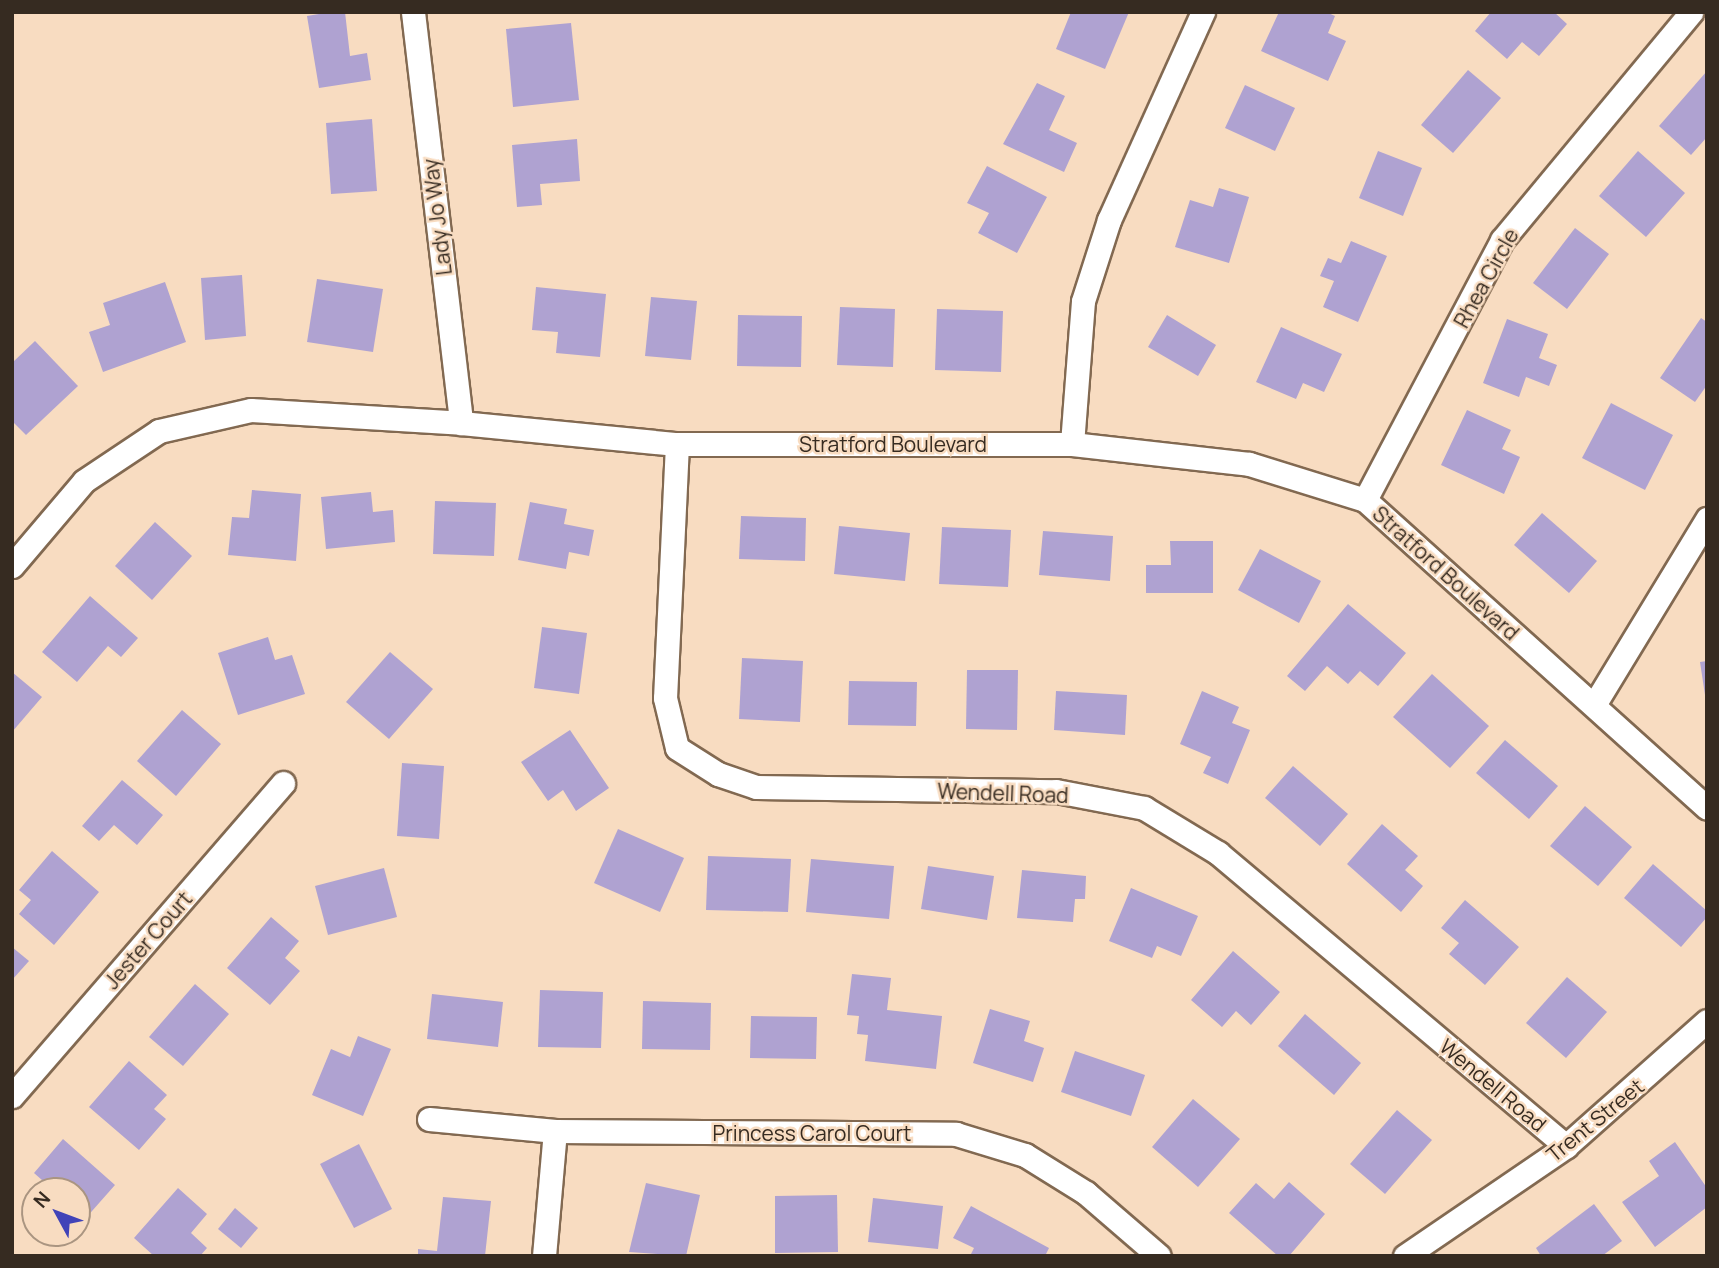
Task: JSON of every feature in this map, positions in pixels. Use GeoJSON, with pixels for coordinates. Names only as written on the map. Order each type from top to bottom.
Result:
{"type":"FeatureCollection","features":[{"type":"Feature","properties":{"kind":"street","name":"Lady Jo Way"},"geometry":{"type":"LineString","coordinates":[[414,12],[461,423]]}},
{"type":"Feature","properties":{"kind":"street"},"geometry":{"type":"LineString","coordinates":[[1072,444],[1083,301],[1109,220],[1203,12]]}},
{"type":"Feature","properties":{"kind":"street","name":"Rhea Circle"},"geometry":{"type":"LineString","coordinates":[[1365,500],[1503,240],[1691,12]]}},
{"type":"Feature","properties":{"kind":"street","name":"Stratford Boulevard"},"geometry":{"type":"LineString","coordinates":[[12,566],[83,481],[159,431],[251,410],[461,423],[677,444],[1072,444],[1249,464],[1365,500],[1707,808]]}},
{"type":"Feature","properties":{"kind":"street","name":"Wendell Road"},"geometry":{"type":"LineString","coordinates":[[677,444],[665,698],[677,748],[718,774],[755,787],[1056,791],[1144,808],[1218,853],[1566,1146]]}},
{"type":"Feature","properties":{"kind":"street"},"geometry":{"type":"LineString","coordinates":[[1594,705],[1707,519]]}},
{"type":"Feature","properties":{"kind":"street","name":"Jester Court"},"geometry":{"type":"LineString","coordinates":[[12,1096],[283,783]]}},
{"type":"Feature","properties":{"kind":"street","name":"Trent Street"},"geometry":{"type":"LineString","coordinates":[[1405,1256],[1566,1146],[1707,1021]]}},
{"type":"Feature","properties":{"kind":"street","name":"Princess Carol Court"},"geometry":{"type":"LineString","coordinates":[[429,1119],[555,1131],[956,1134],[1025,1155],[1086,1193],[1159,1256]]}},
{"type":"Feature","properties":{"kind":"street"},"geometry":{"type":"LineString","coordinates":[[544,1256],[555,1131]]}},
{"type":"Feature","properties":{"kind":"building"},"geometry":{"type":"Polygon","coordinates":[[[345,12],[350,56],[367,53],[371,80],[319,88],[307,16],[345,12]]]}},
{"type":"Feature","properties":{"kind":"building"},"geometry":{"type":"Polygon","coordinates":[[[1071,12],[1129,12],[1105,69],[1056,49],[1071,12]]]}},
{"type":"Feature","properties":{"kind":"building"},"geometry":{"type":"Polygon","coordinates":[[[1279,12],[1326,12],[1335,16],[1328,33],[1346,41],[1328,81],[1261,51],[1279,12]]]}},
{"type":"Feature","properties":{"kind":"building"},"geometry":{"type":"Polygon","coordinates":[[[1491,12],[1554,12],[1567,24],[1539,56],[1522,42],[1507,59],[1475,31],[1491,12]]]}},
{"type":"Feature","properties":{"kind":"building"},"geometry":{"type":"Polygon","coordinates":[[[571,23],[579,100],[513,107],[506,29],[571,23]]]}},
{"type":"Feature","properties":{"kind":"building"},"geometry":{"type":"Polygon","coordinates":[[[1468,70],[1501,98],[1453,153],[1421,125],[1468,70]]]}},
{"type":"Feature","properties":{"kind":"building"},"geometry":{"type":"Polygon","coordinates":[[[1707,71],[1707,137],[1691,155],[1659,126],[1707,71]]]}},
{"type":"Feature","properties":{"kind":"building"},"geometry":{"type":"Polygon","coordinates":[[[1037,83],[1065,96],[1049,130],[1077,143],[1064,172],[1003,144],[1037,83]]]}},
{"type":"Feature","properties":{"kind":"building"},"geometry":{"type":"Polygon","coordinates":[[[1245,85],[1295,108],[1275,151],[1225,128],[1245,85]]]}},
{"type":"Feature","properties":{"kind":"building"},"geometry":{"type":"Polygon","coordinates":[[[372,119],[377,191],[331,194],[326,123],[372,119]]]}},
{"type":"Feature","properties":{"kind":"building"},"geometry":{"type":"Polygon","coordinates":[[[577,139],[580,181],[540,184],[542,205],[517,207],[512,145],[577,139]]]}},
{"type":"Feature","properties":{"kind":"building"},"geometry":{"type":"Polygon","coordinates":[[[1378,151],[1422,168],[1403,216],[1359,198],[1378,151]]]}},
{"type":"Feature","properties":{"kind":"building"},"geometry":{"type":"Polygon","coordinates":[[[1638,151],[1685,193],[1646,237],[1599,196],[1638,151]]]}},
{"type":"Feature","properties":{"kind":"building"},"geometry":{"type":"Polygon","coordinates":[[[987,166],[1047,197],[1017,253],[978,233],[989,213],[967,203],[987,166]]]}},
{"type":"Feature","properties":{"kind":"building"},"geometry":{"type":"Polygon","coordinates":[[[1219,188],[1249,197],[1229,263],[1175,247],[1190,200],[1213,207],[1219,188]]]}},
{"type":"Feature","properties":{"kind":"building"},"geometry":{"type":"Polygon","coordinates":[[[1575,228],[1609,254],[1567,309],[1533,283],[1575,228]]]}},
{"type":"Feature","properties":{"kind":"building"},"geometry":{"type":"Polygon","coordinates":[[[1351,241],[1387,256],[1358,322],[1323,307],[1334,281],[1320,276],[1328,258],[1341,263],[1351,241]]]}},
{"type":"Feature","properties":{"kind":"building"},"geometry":{"type":"Polygon","coordinates":[[[242,275],[246,336],[205,340],[201,278],[242,275]]]}},
{"type":"Feature","properties":{"kind":"building"},"geometry":{"type":"Polygon","coordinates":[[[317,279],[383,289],[373,352],[307,342],[317,279]]]}},
{"type":"Feature","properties":{"kind":"building"},"geometry":{"type":"Polygon","coordinates":[[[165,282],[186,342],[103,372],[89,332],[110,325],[103,303],[165,282]]]}},
{"type":"Feature","properties":{"kind":"building"},"geometry":{"type":"Polygon","coordinates":[[[536,287],[606,294],[600,357],[556,353],[558,332],[532,330],[536,287]]]}},
{"type":"Feature","properties":{"kind":"building"},"geometry":{"type":"Polygon","coordinates":[[[651,297],[697,301],[691,360],[645,356],[651,297]]]}},
{"type":"Feature","properties":{"kind":"building"},"geometry":{"type":"Polygon","coordinates":[[[840,307],[895,309],[893,367],[837,365],[840,307]]]}},
{"type":"Feature","properties":{"kind":"building"},"geometry":{"type":"Polygon","coordinates":[[[937,309],[1003,311],[1001,372],[935,370],[937,309]]]}},
{"type":"Feature","properties":{"kind":"building"},"geometry":{"type":"Polygon","coordinates":[[[738,315],[802,316],[801,367],[737,366],[738,315]]]}},
{"type":"Feature","properties":{"kind":"building"},"geometry":{"type":"Polygon","coordinates":[[[1167,315],[1216,345],[1198,376],[1148,347],[1167,315]]]}},
{"type":"Feature","properties":{"kind":"building"},"geometry":{"type":"Polygon","coordinates":[[[1701,318],[1707,322],[1707,385],[1695,402],[1660,378],[1701,318]]]}},
{"type":"Feature","properties":{"kind":"building"},"geometry":{"type":"Polygon","coordinates":[[[1507,319],[1548,334],[1539,358],[1557,365],[1549,386],[1526,377],[1519,397],[1483,383],[1507,319]]]}},
{"type":"Feature","properties":{"kind":"building"},"geometry":{"type":"Polygon","coordinates":[[[1281,327],[1342,354],[1324,392],[1303,383],[1296,399],[1256,382],[1281,327]]]}},
{"type":"Feature","properties":{"kind":"building"},"geometry":{"type":"Polygon","coordinates":[[[35,341],[78,386],[26,435],[12,421],[12,363],[35,341]]]}},
{"type":"Feature","properties":{"kind":"building"},"geometry":{"type":"Polygon","coordinates":[[[1611,403],[1673,435],[1645,490],[1582,458],[1611,403]]]}},
{"type":"Feature","properties":{"kind":"building"},"geometry":{"type":"Polygon","coordinates":[[[1467,410],[1511,430],[1502,449],[1520,457],[1504,494],[1441,465],[1467,410]]]}},
{"type":"Feature","properties":{"kind":"building"},"geometry":{"type":"Polygon","coordinates":[[[252,490],[301,494],[296,561],[228,555],[232,517],[249,518],[252,490]]]}},
{"type":"Feature","properties":{"kind":"building"},"geometry":{"type":"Polygon","coordinates":[[[371,492],[373,512],[393,510],[395,542],[326,549],[321,497],[371,492]]]}},
{"type":"Feature","properties":{"kind":"building"},"geometry":{"type":"Polygon","coordinates":[[[435,501],[496,503],[494,556],[433,554],[435,501]]]}},
{"type":"Feature","properties":{"kind":"building"},"geometry":{"type":"Polygon","coordinates":[[[530,502],[567,509],[564,524],[594,530],[589,556],[569,552],[566,569],[518,560],[530,502]]]}},
{"type":"Feature","properties":{"kind":"building"},"geometry":{"type":"Polygon","coordinates":[[[1542,513],[1597,561],[1569,593],[1514,545],[1542,513]]]}},
{"type":"Feature","properties":{"kind":"building"},"geometry":{"type":"Polygon","coordinates":[[[741,516],[806,518],[805,561],[739,559],[741,516]]]}},
{"type":"Feature","properties":{"kind":"building"},"geometry":{"type":"Polygon","coordinates":[[[155,522],[192,556],[152,600],[115,566],[155,522]]]}},
{"type":"Feature","properties":{"kind":"building"},"geometry":{"type":"Polygon","coordinates":[[[839,526],[910,533],[905,581],[834,574],[839,526]]]}},
{"type":"Feature","properties":{"kind":"building"},"geometry":{"type":"Polygon","coordinates":[[[942,527],[1011,530],[1008,587],[939,584],[942,527]]]}},
{"type":"Feature","properties":{"kind":"building"},"geometry":{"type":"Polygon","coordinates":[[[1043,531],[1113,536],[1110,581],[1039,575],[1043,531]]]}},
{"type":"Feature","properties":{"kind":"building"},"geometry":{"type":"Polygon","coordinates":[[[1170,541],[1213,541],[1213,593],[1146,593],[1146,565],[1171,565],[1170,541]]]}},
{"type":"Feature","properties":{"kind":"building"},"geometry":{"type":"Polygon","coordinates":[[[1260,549],[1321,581],[1299,623],[1238,590],[1260,549]]]}},
{"type":"Feature","properties":{"kind":"building"},"geometry":{"type":"Polygon","coordinates":[[[90,596],[138,638],[121,657],[108,646],[77,682],[42,652],[90,596]]]}},
{"type":"Feature","properties":{"kind":"building"},"geometry":{"type":"Polygon","coordinates":[[[1348,604],[1406,653],[1378,686],[1360,671],[1348,684],[1327,666],[1305,691],[1287,676],[1348,604]]]}},
{"type":"Feature","properties":{"kind":"building"},"geometry":{"type":"Polygon","coordinates":[[[542,627],[587,633],[579,694],[534,688],[542,627]]]}},
{"type":"Feature","properties":{"kind":"building"},"geometry":{"type":"Polygon","coordinates":[[[268,637],[275,660],[292,655],[305,694],[238,715],[218,653],[268,637]]]}},
{"type":"Feature","properties":{"kind":"building"},"geometry":{"type":"Polygon","coordinates":[[[390,652],[433,689],[389,739],[346,702],[390,652]]]}},
{"type":"Feature","properties":{"kind":"building"},"geometry":{"type":"Polygon","coordinates":[[[742,658],[803,661],[800,722],[739,719],[742,658]]]}},
{"type":"Feature","properties":{"kind":"building"},"geometry":{"type":"Polygon","coordinates":[[[1707,661],[1707,695],[1705,695],[1700,662],[1707,661]]]}},
{"type":"Feature","properties":{"kind":"building"},"geometry":{"type":"Polygon","coordinates":[[[967,670],[1018,670],[1017,730],[966,729],[967,670]]]}},
{"type":"Feature","properties":{"kind":"building"},"geometry":{"type":"Polygon","coordinates":[[[12,672],[42,697],[12,732],[12,672]]]}},
{"type":"Feature","properties":{"kind":"building"},"geometry":{"type":"Polygon","coordinates":[[[1432,674],[1489,726],[1450,768],[1393,717],[1432,674]]]}},
{"type":"Feature","properties":{"kind":"building"},"geometry":{"type":"Polygon","coordinates":[[[849,681],[917,682],[916,726],[848,725],[849,681]]]}},
{"type":"Feature","properties":{"kind":"building"},"geometry":{"type":"Polygon","coordinates":[[[1056,691],[1127,695],[1125,735],[1054,730],[1056,691]]]}},
{"type":"Feature","properties":{"kind":"building"},"geometry":{"type":"Polygon","coordinates":[[[1202,691],[1239,707],[1232,723],[1250,730],[1228,784],[1203,773],[1211,757],[1180,744],[1202,691]]]}},
{"type":"Feature","properties":{"kind":"building"},"geometry":{"type":"Polygon","coordinates":[[[182,710],[221,744],[176,796],[137,761],[182,710]]]}},
{"type":"Feature","properties":{"kind":"building"},"geometry":{"type":"Polygon","coordinates":[[[570,730],[609,788],[576,811],[563,790],[548,801],[521,762],[570,730]]]}},
{"type":"Feature","properties":{"kind":"building"},"geometry":{"type":"Polygon","coordinates":[[[1505,740],[1558,786],[1529,819],[1476,773],[1505,740]]]}},
{"type":"Feature","properties":{"kind":"building"},"geometry":{"type":"Polygon","coordinates":[[[402,763],[444,766],[439,839],[397,836],[402,763]]]}},
{"type":"Feature","properties":{"kind":"building"},"geometry":{"type":"Polygon","coordinates":[[[1293,766],[1348,814],[1320,846],[1265,798],[1293,766]]]}},
{"type":"Feature","properties":{"kind":"building"},"geometry":{"type":"Polygon","coordinates":[[[122,780],[163,815],[137,845],[114,825],[99,841],[82,826],[122,780]]]}},
{"type":"Feature","properties":{"kind":"building"},"geometry":{"type":"Polygon","coordinates":[[[1585,806],[1632,847],[1598,886],[1550,846],[1585,806]]]}},
{"type":"Feature","properties":{"kind":"building"},"geometry":{"type":"Polygon","coordinates":[[[1382,824],[1418,856],[1405,870],[1423,886],[1401,912],[1347,864],[1382,824]]]}},
{"type":"Feature","properties":{"kind":"building"},"geometry":{"type":"Polygon","coordinates":[[[618,829],[684,858],[660,912],[594,883],[618,829]]]}},
{"type":"Feature","properties":{"kind":"building"},"geometry":{"type":"Polygon","coordinates":[[[52,851],[99,892],[54,945],[19,914],[31,900],[19,890],[52,851]]]}},
{"type":"Feature","properties":{"kind":"building"},"geometry":{"type":"Polygon","coordinates":[[[708,856],[791,859],[788,912],[706,910],[708,856]]]}},
{"type":"Feature","properties":{"kind":"building"},"geometry":{"type":"Polygon","coordinates":[[[811,859],[894,866],[889,919],[806,912],[811,859]]]}},
{"type":"Feature","properties":{"kind":"building"},"geometry":{"type":"Polygon","coordinates":[[[1653,864],[1707,911],[1707,917],[1681,947],[1624,898],[1653,864]]]}},
{"type":"Feature","properties":{"kind":"building"},"geometry":{"type":"Polygon","coordinates":[[[928,866],[994,876],[987,920],[921,909],[928,866]]]}},
{"type":"Feature","properties":{"kind":"building"},"geometry":{"type":"Polygon","coordinates":[[[384,868],[397,917],[328,935],[315,886],[384,868]]]}},
{"type":"Feature","properties":{"kind":"building"},"geometry":{"type":"Polygon","coordinates":[[[1022,870],[1086,876],[1085,899],[1075,899],[1073,922],[1017,918],[1022,870]]]}},
{"type":"Feature","properties":{"kind":"building"},"geometry":{"type":"Polygon","coordinates":[[[1131,888],[1198,916],[1181,956],[1157,946],[1152,958],[1109,941],[1131,888]]]}},
{"type":"Feature","properties":{"kind":"building"},"geometry":{"type":"Polygon","coordinates":[[[1465,900],[1519,947],[1485,985],[1449,954],[1459,943],[1441,928],[1465,900]]]}},
{"type":"Feature","properties":{"kind":"building"},"geometry":{"type":"Polygon","coordinates":[[[271,917],[299,941],[285,958],[300,971],[270,1005],[227,968],[271,917]]]}},
{"type":"Feature","properties":{"kind":"building"},"geometry":{"type":"Polygon","coordinates":[[[12,947],[29,961],[12,980],[12,947]]]}},
{"type":"Feature","properties":{"kind":"building"},"geometry":{"type":"Polygon","coordinates":[[[1233,951],[1280,992],[1251,1025],[1236,1011],[1222,1027],[1191,1000],[1233,951]]]}},
{"type":"Feature","properties":{"kind":"building"},"geometry":{"type":"Polygon","coordinates":[[[852,974],[891,978],[887,1010],[942,1016],[936,1069],[865,1061],[868,1035],[857,1034],[859,1016],[847,1015],[852,974]]]}},
{"type":"Feature","properties":{"kind":"building"},"geometry":{"type":"Polygon","coordinates":[[[1567,977],[1607,1012],[1566,1058],[1526,1023],[1567,977]]]}},
{"type":"Feature","properties":{"kind":"building"},"geometry":{"type":"Polygon","coordinates":[[[195,984],[229,1014],[183,1066],[149,1037],[195,984]]]}},
{"type":"Feature","properties":{"kind":"building"},"geometry":{"type":"Polygon","coordinates":[[[540,990],[603,992],[601,1048],[538,1047],[540,990]]]}},
{"type":"Feature","properties":{"kind":"building"},"geometry":{"type":"Polygon","coordinates":[[[432,994],[503,1002],[498,1047],[427,1039],[432,994]]]}},
{"type":"Feature","properties":{"kind":"building"},"geometry":{"type":"Polygon","coordinates":[[[643,1001],[711,1003],[710,1050],[642,1049],[643,1001]]]}},
{"type":"Feature","properties":{"kind":"building"},"geometry":{"type":"Polygon","coordinates":[[[990,1009],[1030,1021],[1024,1041],[1044,1048],[1033,1082],[973,1063],[990,1009]]]}},
{"type":"Feature","properties":{"kind":"building"},"geometry":{"type":"Polygon","coordinates":[[[1305,1014],[1361,1063],[1334,1095],[1278,1046],[1305,1014]]]}},
{"type":"Feature","properties":{"kind":"building"},"geometry":{"type":"Polygon","coordinates":[[[751,1016],[817,1017],[816,1059],[750,1058],[751,1016]]]}},
{"type":"Feature","properties":{"kind":"building"},"geometry":{"type":"Polygon","coordinates":[[[358,1036],[391,1049],[363,1116],[312,1095],[331,1049],[350,1057],[358,1036]]]}},
{"type":"Feature","properties":{"kind":"building"},"geometry":{"type":"Polygon","coordinates":[[[1075,1051],[1145,1075],[1131,1116],[1061,1092],[1075,1051]]]}},
{"type":"Feature","properties":{"kind":"building"},"geometry":{"type":"Polygon","coordinates":[[[129,1061],[167,1095],[154,1109],[166,1119],[139,1150],[89,1107],[129,1061]]]}},
{"type":"Feature","properties":{"kind":"building"},"geometry":{"type":"Polygon","coordinates":[[[1193,1099],[1240,1139],[1198,1187],[1152,1147],[1193,1099]]]}},
{"type":"Feature","properties":{"kind":"building"},"geometry":{"type":"Polygon","coordinates":[[[1397,1110],[1432,1140],[1385,1194],[1350,1164],[1397,1110]]]}},
{"type":"Feature","properties":{"kind":"building"},"geometry":{"type":"Polygon","coordinates":[[[63,1139],[115,1185],[91,1212],[91,1177],[39,1177],[34,1173],[63,1139]]]}},
{"type":"Feature","properties":{"kind":"building"},"geometry":{"type":"Polygon","coordinates":[[[1675,1142],[1707,1188],[1707,1207],[1655,1247],[1622,1202],[1659,1176],[1649,1161],[1675,1142]]]}},
{"type":"Feature","properties":{"kind":"building"},"geometry":{"type":"Polygon","coordinates":[[[359,1144],[392,1209],[354,1228],[320,1164],[359,1144]]]}},
{"type":"Feature","properties":{"kind":"building"},"geometry":{"type":"Polygon","coordinates":[[[1289,1182],[1325,1214],[1289,1256],[1278,1256],[1229,1213],[1256,1183],[1274,1199],[1289,1182]]]}},
{"type":"Feature","properties":{"kind":"building"},"geometry":{"type":"Polygon","coordinates":[[[646,1183],[700,1195],[686,1256],[629,1252],[646,1183]]]}},
{"type":"Feature","properties":{"kind":"building"},"geometry":{"type":"Polygon","coordinates":[[[178,1188],[207,1214],[191,1233],[207,1248],[200,1256],[154,1256],[134,1238],[178,1188]]]}},
{"type":"Feature","properties":{"kind":"building"},"geometry":{"type":"Polygon","coordinates":[[[837,1195],[838,1252],[775,1253],[775,1196],[837,1195]]]}},
{"type":"Feature","properties":{"kind":"building"},"geometry":{"type":"Polygon","coordinates":[[[443,1197],[491,1201],[485,1256],[418,1256],[418,1249],[437,1251],[443,1197]]]}},
{"type":"Feature","properties":{"kind":"building"},"geometry":{"type":"Polygon","coordinates":[[[873,1198],[943,1206],[938,1249],[868,1242],[873,1198]]]}},
{"type":"Feature","properties":{"kind":"building"},"geometry":{"type":"Polygon","coordinates":[[[1594,1204],[1622,1241],[1602,1256],[1541,1256],[1536,1248],[1594,1204]]]}},
{"type":"Feature","properties":{"kind":"building"},"geometry":{"type":"Polygon","coordinates":[[[971,1206],[1049,1248],[1045,1256],[970,1256],[974,1248],[953,1238],[971,1206]]]}},
{"type":"Feature","properties":{"kind":"building"},"geometry":{"type":"Polygon","coordinates":[[[235,1208],[258,1228],[241,1248],[218,1229],[235,1208]]]}}]}
